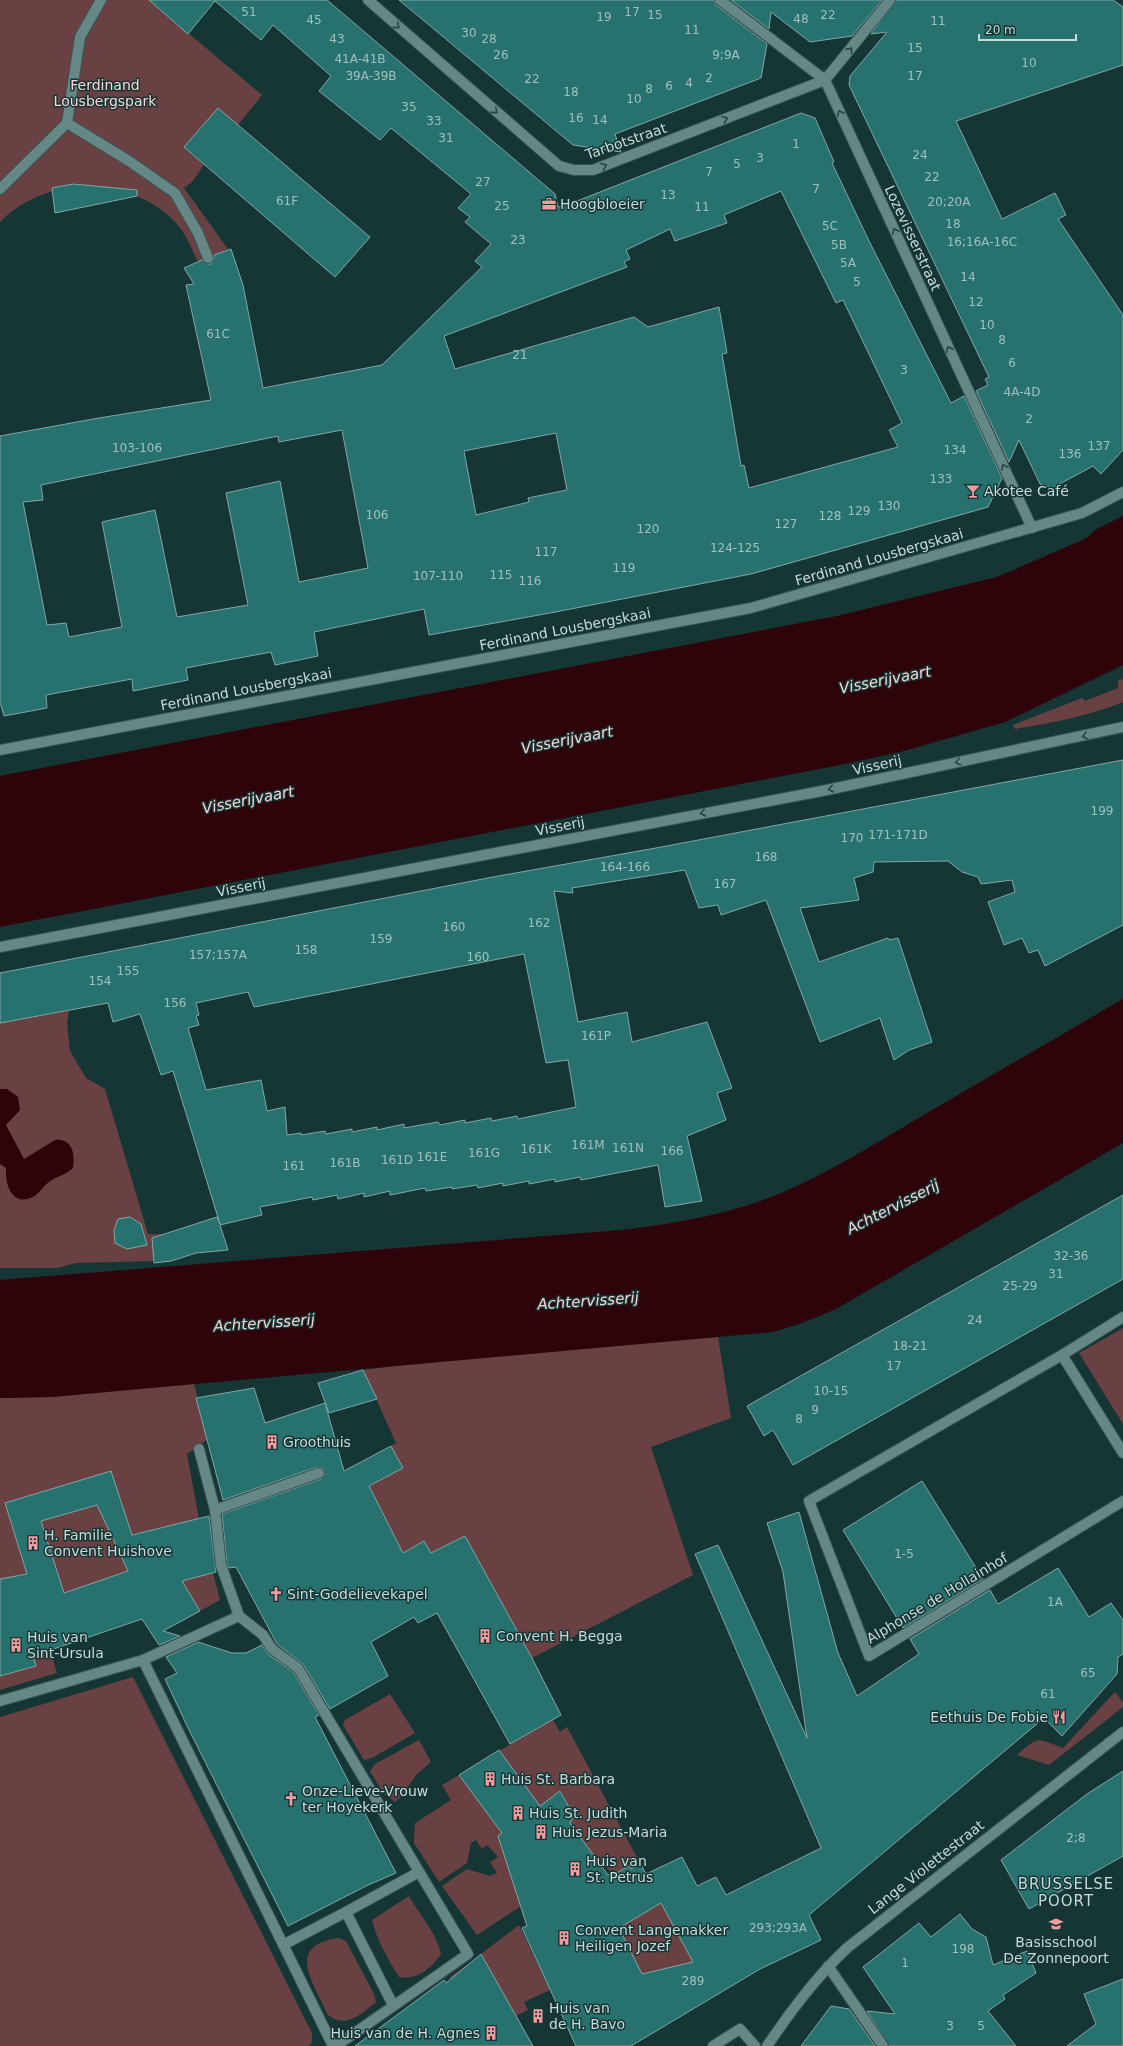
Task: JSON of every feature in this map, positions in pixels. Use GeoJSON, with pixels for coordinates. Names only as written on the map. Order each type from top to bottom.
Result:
{"type":"FeatureCollection","features":[{"type":"Feature","properties":{"kind":"street"},"geometry":{"type":"LineString","coordinates":[[0,189],[67,123],[80,37],[101,0]]}},
{"type":"Feature","properties":{"kind":"street","name":"Lozevisserstraat"},"geometry":{"type":"LineString","coordinates":[[720,0],[825,80],[1032,528]]}},
{"type":"Feature","properties":{"kind":"street"},"geometry":{"type":"LineString","coordinates":[[825,80],[890,0]]}},
{"type":"Feature","properties":{"kind":"street","name":"Tarbotstraat"},"geometry":{"type":"LineString","coordinates":[[370,1],[559,166],[574,170],[593,170],[825,80]]}},
{"type":"Feature","properties":{"kind":"street"},"geometry":{"type":"LineString","coordinates":[[67,123],[129,161],[175,192],[198,232],[208,258]]}},
{"type":"Feature","properties":{"kind":"street","name":"Ferdinand Lousbergskaai"},"geometry":{"type":"LineString","coordinates":[[0,750],[751,608],[1082,513],[1123,492]]}},
{"type":"Feature","properties":{"kind":"street","name":"Visserij"},"geometry":{"type":"LineString","coordinates":[[0,947],[822,791],[1123,727]]}},
{"type":"Feature","properties":{"kind":"street","name":"Alphonse de Hollainhof"},"geometry":{"type":"LineString","coordinates":[[1123,1317],[1062,1355],[809,1501],[869,1656],[1123,1501]]}},
{"type":"Feature","properties":{"kind":"street"},"geometry":{"type":"LineString","coordinates":[[1062,1355],[1123,1453]]}},
{"type":"Feature","properties":{"kind":"street"},"geometry":{"type":"LineString","coordinates":[[143,1660],[282,1945],[335,2046],[468,1954],[298,1668],[272,1649],[263,1635],[239,1616],[221,1565],[215,1510],[199,1448]]}},
{"type":"Feature","properties":{"kind":"street"},"geometry":{"type":"LineString","coordinates":[[215,1510],[318,1474]]}},
{"type":"Feature","properties":{"kind":"street"},"geometry":{"type":"LineString","coordinates":[[0,1701],[143,1660],[239,1616]]}},
{"type":"Feature","properties":{"kind":"street","name":"Lange Violettestraat"},"geometry":{"type":"LineString","coordinates":[[767,2046],[798,2001],[828,1966],[847,1948],[902,1903],[1123,1732]]}},
{"type":"Feature","properties":{"kind":"street"},"geometry":{"type":"LineString","coordinates":[[282,1945],[419,1872]]}},
{"type":"Feature","properties":{"kind":"street"},"geometry":{"type":"LineString","coordinates":[[346,1912],[393,2005]]}},
{"type":"Feature","properties":{"kind":"street"},"geometry":{"type":"LineString","coordinates":[[828,1966],[883,2046]]}},
{"type":"Feature","properties":{"kind":"street"},"geometry":{"type":"LineString","coordinates":[[713,2046],[740,2029],[755,2046]]}},
{"type":"Feature","properties":{"kind":"green space","name":"Ferdinand Lousbergspark"},"geometry":{"type":"Polygon","coordinates":[[[0,0],[149,0],[262,95],[238,125],[218,108],[184,147],[204,165],[192,182],[184,188],[228,249],[198,262],[183,232],[174,220],[150,202],[122,191],[92,186],[78,186],[77,183],[53,188],[53,191],[31,199],[18,207],[0,222],[0,0]]]}},
{"type":"Feature","properties":{"kind":"green space"},"geometry":{"type":"Polygon","coordinates":[[[1123,679],[1123,702],[1056,722],[1015,729],[1013,725],[1082,698],[1085,701],[1118,688],[1118,681],[1123,679]]]}},
{"type":"Feature","properties":{"kind":"green space"},"geometry":{"type":"Polygon","coordinates":[[[69,1011],[67,1023],[70,1051],[86,1078],[105,1089],[148,1234],[164,1234],[154,1261],[75,1263],[58,1268],[0,1268],[0,1023],[69,1011]]]}},
{"type":"Feature","properties":{"kind":"green space"},"geometry":{"type":"Polygon","coordinates":[[[1123,1328],[1123,1424],[1079,1353],[1123,1328]]]}},
{"type":"Feature","properties":{"kind":"green space"},"geometry":{"type":"Polygon","coordinates":[[[718,1337],[731,1418],[651,1447],[693,1575],[532,1658],[465,1536],[431,1553],[424,1541],[403,1553],[386,1521],[323,1511],[403,1468],[391,1446],[396,1443],[363,1370],[450,1360],[718,1337]]]}},
{"type":"Feature","properties":{"kind":"green space"},"geometry":{"type":"Polygon","coordinates":[[[194,1383],[207,1440],[187,1454],[199,1519],[134,1534],[114,1541],[128,1571],[64,1593],[41,1521],[119,1498],[111,1472],[5,1503],[57,1673],[0,1690],[0,1676],[35,1666],[17,1576],[0,1592],[0,1398],[52,1397],[194,1383]]]}},
{"type":"Feature","properties":{"kind":"green space"},"geometry":{"type":"Polygon","coordinates":[[[213,1573],[220,1600],[200,1611],[195,1602],[168,1616],[155,1588],[213,1573]]]}},
{"type":"Feature","properties":{"kind":"green space"},"geometry":{"type":"Polygon","coordinates":[[[133,1677],[312,2033],[312,2042],[309,2046],[0,2046],[0,1717],[133,1677]]]}},
{"type":"Feature","properties":{"kind":"green space"},"geometry":{"type":"Polygon","coordinates":[[[1115,1692],[1123,1702],[1123,1707],[1049,1765],[1017,1755],[1030,1744],[1038,1740],[1063,1748],[1115,1692]]]}},
{"type":"Feature","properties":{"kind":"green space"},"geometry":{"type":"Polygon","coordinates":[[[390,1694],[415,1733],[372,1758],[364,1760],[343,1725],[345,1720],[390,1694]]]}},
{"type":"Feature","properties":{"kind":"green space"},"geometry":{"type":"Polygon","coordinates":[[[553,1720],[560,1732],[567,1727],[640,1863],[631,1869],[629,1866],[613,1875],[607,1868],[597,1862],[570,1823],[574,1816],[561,1791],[546,1802],[543,1811],[499,1751],[553,1720]]]}},
{"type":"Feature","properties":{"kind":"green space"},"geometry":{"type":"Polygon","coordinates":[[[419,1740],[431,1762],[417,1774],[399,1799],[395,1802],[383,1793],[370,1771],[375,1764],[419,1740]]]}},
{"type":"Feature","properties":{"kind":"green space"},"geometry":{"type":"Polygon","coordinates":[[[459,1775],[508,1841],[521,1906],[477,1935],[442,1886],[467,1869],[490,1876],[497,1873],[490,1862],[498,1857],[487,1845],[482,1849],[476,1840],[471,1843],[467,1863],[439,1882],[414,1843],[415,1823],[451,1800],[442,1785],[459,1775]]]}},
{"type":"Feature","properties":{"kind":"green space"},"geometry":{"type":"Polygon","coordinates":[[[409,1896],[432,1931],[441,1954],[433,1964],[423,1972],[405,1978],[399,1977],[391,1963],[380,1943],[372,1920],[409,1896]]]}},
{"type":"Feature","properties":{"kind":"green space"},"geometry":{"type":"Polygon","coordinates":[[[658,1897],[693,1962],[645,1980],[636,1962],[585,1948],[658,1897]]]}},
{"type":"Feature","properties":{"kind":"green space"},"geometry":{"type":"Polygon","coordinates":[[[519,1925],[550,1990],[524,2002],[528,2010],[502,2023],[459,1994],[450,1977],[473,1961],[492,1973],[481,1954],[519,1925]]]}},
{"type":"Feature","properties":{"kind":"green space"},"geometry":{"type":"Polygon","coordinates":[[[339,1938],[346,1941],[374,1994],[376,2002],[359,2015],[341,2021],[328,2015],[311,1978],[308,1967],[308,1957],[312,1948],[322,1942],[339,1938]]]}},
{"type":"Feature","properties":{"kind":"water","name":"Visserijvaart"},"geometry":{"type":"Polygon","coordinates":[[[1123,516],[1123,665],[1005,722],[904,751],[850,763],[0,927],[0,776],[837,616],[997,577],[1087,538],[1095,530],[1123,516]]]}},
{"type":"Feature","properties":{"kind":"water","name":"Achtervisserij"},"geometry":{"type":"Polygon","coordinates":[[[1123,999],[1123,1143],[836,1309],[802,1323],[773,1332],[52,1397],[0,1398],[0,1280],[621,1230],[666,1224],[712,1215],[778,1194],[830,1169],[1123,999]]]}},
{"type":"Feature","properties":{"kind":"water"},"geometry":{"type":"Polygon","coordinates":[[[0,1089],[7,1089],[18,1097],[20,1110],[6,1125],[24,1159],[55,1140],[66,1142],[72,1148],[74,1158],[73,1168],[49,1182],[35,1196],[26,1199],[15,1197],[11,1193],[7,1181],[6,1168],[0,1164],[0,1089]]]}},
{"type":"Feature","properties":{"kind":"building"},"geometry":{"type":"Polygon","coordinates":[[[149,0],[327,0],[555,194],[558,207],[567,204],[571,207],[577,201],[801,113],[815,118],[834,162],[832,163],[869,241],[951,403],[964,396],[1002,478],[988,507],[751,574],[550,613],[429,635],[424,609],[314,632],[318,656],[275,665],[271,652],[186,668],[188,680],[133,691],[132,679],[46,695],[47,708],[4,716],[0,702],[0,436],[211,400],[186,285],[194,284],[184,268],[202,260],[207,264],[211,264],[214,259],[214,255],[231,249],[243,285],[263,388],[382,365],[482,267],[475,261],[491,244],[465,222],[470,217],[458,208],[471,194],[391,128],[380,140],[319,91],[331,76],[273,25],[261,40],[215,1],[188,34],[149,0]],[[781,191],[724,215],[727,223],[675,241],[670,229],[626,250],[630,259],[624,262],[627,267],[444,336],[455,369],[634,317],[648,327],[719,307],[727,353],[722,354],[741,466],[744,465],[749,488],[898,447],[889,430],[902,423],[843,300],[836,303],[781,191]],[[342,430],[279,442],[278,436],[41,485],[43,500],[23,502],[47,625],[66,623],[69,637],[122,627],[102,522],[155,510],[177,617],[248,605],[226,493],[280,481],[299,582],[368,568],[342,430]],[[556,433],[464,451],[476,515],[529,502],[528,498],[567,490],[556,433]]]}},
{"type":"Feature","properties":{"kind":"building"},"geometry":{"type":"Polygon","coordinates":[[[399,0],[714,0],[716,5],[767,44],[761,78],[615,134],[621,152],[573,145],[399,0]]]}},
{"type":"Feature","properties":{"kind":"building"},"geometry":{"type":"Polygon","coordinates":[[[731,0],[882,0],[852,36],[810,42],[771,12],[769,29],[731,0]]]}},
{"type":"Feature","properties":{"kind":"building"},"geometry":{"type":"Polygon","coordinates":[[[896,0],[1113,0],[1123,7],[1123,65],[956,121],[1002,219],[1055,193],[1066,215],[1058,219],[1123,315],[1123,450],[1101,474],[1093,466],[1052,488],[1040,484],[1019,440],[1009,462],[976,391],[988,385],[985,379],[989,377],[849,85],[850,76],[887,32],[871,34],[896,0]]]}},
{"type":"Feature","properties":{"kind":"building"},"geometry":{"type":"Polygon","coordinates":[[[218,108],[370,237],[335,277],[184,147],[218,108]]]}},
{"type":"Feature","properties":{"kind":"building"},"geometry":{"type":"Polygon","coordinates":[[[73,184],[137,190],[137,196],[55,213],[52,188],[73,184]]]}},
{"type":"Feature","properties":{"kind":"building"},"geometry":{"type":"Polygon","coordinates":[[[1123,760],[1123,925],[1045,966],[1038,950],[1029,953],[1022,938],[1004,945],[988,902],[1015,892],[1012,880],[981,884],[978,877],[962,872],[948,861],[874,862],[873,872],[854,878],[859,900],[800,908],[819,962],[888,938],[889,940],[898,938],[932,1042],[909,1050],[894,1060],[880,1018],[820,1042],[766,900],[721,915],[718,905],[699,908],[685,870],[572,888],[573,893],[554,891],[578,1022],[627,1012],[632,1042],[707,1022],[732,1088],[717,1093],[726,1120],[687,1136],[702,1201],[665,1207],[658,1165],[581,1180],[580,1177],[555,1182],[555,1179],[529,1184],[529,1181],[503,1186],[503,1183],[478,1188],[477,1185],[426,1191],[425,1188],[390,1195],[390,1191],[364,1197],[364,1193],[338,1199],[337,1195],[313,1200],[312,1197],[260,1207],[262,1215],[220,1225],[228,1250],[196,1253],[171,1261],[154,1263],[152,1238],[217,1217],[220,1224],[173,1071],[161,1075],[140,1014],[113,1022],[108,1003],[0,1023],[0,973],[493,877],[656,848],[1123,760]],[[524,954],[254,1007],[248,992],[196,1003],[199,1015],[196,1016],[199,1025],[188,1028],[206,1090],[261,1080],[267,1111],[285,1107],[287,1135],[301,1133],[301,1135],[325,1131],[326,1134],[352,1129],[352,1132],[377,1127],[377,1130],[404,1124],[404,1128],[438,1122],[440,1125],[465,1120],[465,1123],[491,1118],[492,1121],[517,1116],[518,1119],[576,1107],[568,1060],[546,1063],[524,954]]]}},
{"type":"Feature","properties":{"kind":"building"},"geometry":{"type":"Polygon","coordinates":[[[1123,1195],[1123,1279],[793,1465],[773,1430],[764,1436],[747,1406],[1123,1195]]]}},
{"type":"Feature","properties":{"kind":"building"},"geometry":{"type":"Polygon","coordinates":[[[130,1217],[141,1224],[147,1245],[127,1249],[115,1243],[114,1230],[118,1219],[130,1217]]]}},
{"type":"Feature","properties":{"kind":"building"},"geometry":{"type":"Polygon","coordinates":[[[363,1370],[377,1399],[329,1413],[318,1383],[363,1370]]]}},
{"type":"Feature","properties":{"kind":"building"},"geometry":{"type":"Polygon","coordinates":[[[254,1388],[265,1423],[325,1403],[344,1471],[391,1446],[403,1468],[369,1486],[403,1553],[424,1541],[431,1553],[465,1536],[532,1658],[561,1715],[510,1744],[437,1613],[418,1623],[414,1617],[371,1642],[388,1676],[330,1709],[303,1664],[277,1644],[236,1567],[229,1568],[227,1564],[222,1514],[321,1479],[325,1474],[323,1468],[317,1467],[223,1500],[196,1398],[254,1388]]]}},
{"type":"Feature","properties":{"kind":"building"},"geometry":{"type":"Polygon","coordinates":[[[111,1471],[132,1535],[209,1516],[216,1572],[182,1581],[200,1611],[163,1631],[180,1636],[159,1645],[142,1619],[33,1656],[36,1666],[0,1676],[0,1579],[27,1574],[5,1503],[111,1471]],[[97,1505],[41,1521],[64,1593],[128,1571],[97,1505]]]}},
{"type":"Feature","properties":{"kind":"building"},"geometry":{"type":"Polygon","coordinates":[[[922,1481],[983,1579],[903,1628],[843,1530],[922,1481]]]}},
{"type":"Feature","properties":{"kind":"building"},"geometry":{"type":"Polygon","coordinates":[[[799,1512],[838,1653],[857,1696],[919,1654],[910,1639],[990,1590],[998,1604],[1058,1568],[1089,1617],[1111,1603],[1123,1620],[1123,1654],[1118,1657],[1117,1674],[1062,1736],[1044,1718],[809,1915],[821,1940],[760,1969],[631,2046],[576,2046],[522,1928],[527,1926],[498,1836],[502,1833],[459,1775],[499,1750],[540,1806],[560,1791],[574,1816],[570,1823],[608,1875],[612,1873],[613,1875],[629,1866],[631,1869],[640,1863],[646,1874],[682,1857],[697,1886],[716,1877],[726,1895],[821,1848],[695,1554],[718,1545],[807,1738],[783,1572],[767,1523],[799,1512]],[[661,1903],[619,1928],[642,1974],[693,1962],[661,1903]]]}},
{"type":"Feature","properties":{"kind":"building","name":"Onze-Lieve-Vrouw ter Hoyekerk"},"geometry":{"type":"Polygon","coordinates":[[[198,1642],[232,1653],[246,1653],[262,1645],[268,1654],[293,1672],[319,1715],[315,1717],[396,1873],[366,1886],[288,1926],[189,1730],[165,1679],[177,1673],[166,1657],[198,1642]]]}},
{"type":"Feature","properties":{"kind":"building"},"geometry":{"type":"Polygon","coordinates":[[[1123,1771],[1123,1856],[1029,1909],[1001,1860],[1087,1794],[1123,1771]]]}},
{"type":"Feature","properties":{"kind":"building"},"geometry":{"type":"Polygon","coordinates":[[[960,1914],[972,1929],[986,1937],[993,1965],[1027,1951],[1036,1973],[1003,1995],[1005,1999],[988,2011],[1016,2046],[889,2046],[867,2011],[895,2014],[863,1967],[919,1923],[931,1937],[960,1914]]]}},
{"type":"Feature","properties":{"kind":"building"},"geometry":{"type":"Polygon","coordinates":[[[481,1954],[533,2046],[355,2046],[444,1980],[446,1983],[481,1954]]]}},
{"type":"Feature","properties":{"kind":"building"},"geometry":{"type":"Polygon","coordinates":[[[1123,1979],[1123,2046],[1067,2046],[1096,2024],[1084,1994],[1123,1979]]]}},
{"type":"Feature","properties":{"kind":"building"},"geometry":{"type":"Polygon","coordinates":[[[831,2006],[849,2009],[875,2046],[801,2046],[831,2006]]]}},
{"type":"Feature","properties":{"kind":"place","name":"Hoogbloeier"},"geometry":{"type":"Point","coordinates":[549,204]}},
{"type":"Feature","properties":{"kind":"place","name":"Akotee Café"},"geometry":{"type":"Point","coordinates":[973,491]}},
{"type":"Feature","properties":{"kind":"place","name":"Groothuis"},"geometry":{"type":"Point","coordinates":[272,1442]}},
{"type":"Feature","properties":{"kind":"place","name":"H. Familie Convent Huishove"},"geometry":{"type":"Point","coordinates":[33,1543]}},
{"type":"Feature","properties":{"kind":"place","name":"Sint-Godelievekapel"},"geometry":{"type":"Point","coordinates":[276,1594]}},
{"type":"Feature","properties":{"kind":"place","name":"Convent H. Begga"},"geometry":{"type":"Point","coordinates":[485,1636]}},
{"type":"Feature","properties":{"kind":"place","name":"Huis van Sint-Ursula"},"geometry":{"type":"Point","coordinates":[16,1645]}},
{"type":"Feature","properties":{"kind":"place","name":"Eethuis De Fobie"},"geometry":{"type":"Point","coordinates":[1059,1717]}},
{"type":"Feature","properties":{"kind":"place","name":"Huis St. Barbara"},"geometry":{"type":"Point","coordinates":[490,1779]}},
{"type":"Feature","properties":{"kind":"place","name":"Onze-Lieve-Vrouw ter Hoyekerk"},"geometry":{"type":"Point","coordinates":[291,1799]}},
{"type":"Feature","properties":{"kind":"place","name":"Huis St. Judith"},"geometry":{"type":"Point","coordinates":[518,1813]}},
{"type":"Feature","properties":{"kind":"place","name":"Huis Jezus-Maria"},"geometry":{"type":"Point","coordinates":[541,1832]}},
{"type":"Feature","properties":{"kind":"place","name":"Huis van St. Petrus"},"geometry":{"type":"Point","coordinates":[575,1869]}},
{"type":"Feature","properties":{"kind":"place","name":"Basisschool De Zonnepoort"},"geometry":{"type":"Point","coordinates":[1056,1924]}},
{"type":"Feature","properties":{"kind":"place","name":"Convent Langenakker Heiligen Jozef"},"geometry":{"type":"Point","coordinates":[564,1938]}},
{"type":"Feature","properties":{"kind":"place","name":"Huis van de H. Bavo"},"geometry":{"type":"Point","coordinates":[538,2016]}},
{"type":"Feature","properties":{"kind":"place","name":"Huis van de H. Agnes"},"geometry":{"type":"Point","coordinates":[491,2033]}},
{"type":"Feature","properties":{"kind":"district","name":"BRUSSELSE POORT"},"geometry":{"type":"Point","coordinates":[1066,1892]}}]}
